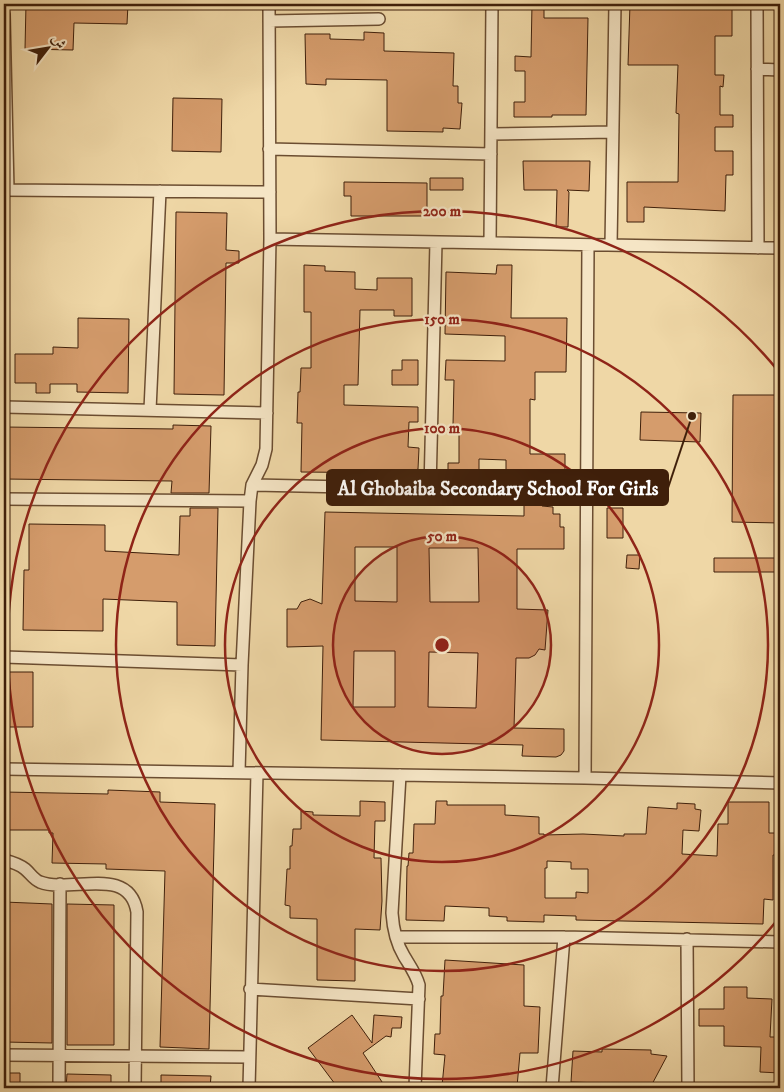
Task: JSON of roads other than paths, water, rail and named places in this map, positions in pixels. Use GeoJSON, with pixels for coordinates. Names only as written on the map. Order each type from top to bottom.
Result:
{"type":"FeatureCollection","features":[{"type":"Feature","properties":{"kind":"street"},"geometry":{"type":"LineString","coordinates":[[239,772],[250,501],[252,485],[265,457],[268,413],[270,192],[268,4]]}},
{"type":"Feature","properties":{"kind":"street"},"geometry":{"type":"LineString","coordinates":[[490,243],[492,4]]}},
{"type":"Feature","properties":{"kind":"street"},"geometry":{"type":"LineString","coordinates":[[611,245],[615,4]]}},
{"type":"Feature","properties":{"kind":"street"},"geometry":{"type":"LineString","coordinates":[[757,4],[758,248]]}},
{"type":"Feature","properties":{"kind":"street"},"geometry":{"type":"LineString","coordinates":[[4,14],[6,190],[270,192]]}},
{"type":"Feature","properties":{"kind":"street"},"geometry":{"type":"LineString","coordinates":[[269,21],[379,19]]}},
{"type":"Feature","properties":{"kind":"street"},"geometry":{"type":"LineString","coordinates":[[757,69],[780,70]]}},
{"type":"Feature","properties":{"kind":"street"},"geometry":{"type":"LineString","coordinates":[[491,134],[613,132]]}},
{"type":"Feature","properties":{"kind":"street"},"geometry":{"type":"LineString","coordinates":[[269,149],[491,154]]}},
{"type":"Feature","properties":{"kind":"street"},"geometry":{"type":"LineString","coordinates":[[150,410],[160,191]]}},
{"type":"Feature","properties":{"kind":"street"},"geometry":{"type":"LineString","coordinates":[[270,239],[780,248]]}},
{"type":"Feature","properties":{"kind":"street"},"geometry":{"type":"LineString","coordinates":[[430,489],[436,242]]}},
{"type":"Feature","properties":{"kind":"street"},"geometry":{"type":"LineString","coordinates":[[585,778],[588,245]]}},
{"type":"Feature","properties":{"kind":"street"},"geometry":{"type":"LineString","coordinates":[[4,407],[268,413]]}},
{"type":"Feature","properties":{"kind":"street"},"geometry":{"type":"LineString","coordinates":[[252,485],[586,492]]}},
{"type":"Feature","properties":{"kind":"street"},"geometry":{"type":"LineString","coordinates":[[4,499],[250,501]]}},
{"type":"Feature","properties":{"kind":"street"},"geometry":{"type":"LineString","coordinates":[[4,657],[242,665]]}},
{"type":"Feature","properties":{"kind":"street"},"geometry":{"type":"LineString","coordinates":[[4,769],[780,783]]}},
{"type":"Feature","properties":{"kind":"street"},"geometry":{"type":"LineString","coordinates":[[249,1088],[250,989],[257,773]]}},
{"type":"Feature","properties":{"kind":"street"},"geometry":{"type":"LineString","coordinates":[[400,775],[392,913],[396,937],[404,956],[417,978],[419,999],[415,1088]]}},
{"type":"Feature","properties":{"kind":"street"},"geometry":{"type":"LineString","coordinates":[[4,860],[18,865],[40,882],[114,885],[123,888],[131,894],[137,912],[135,1088]]}},
{"type":"Feature","properties":{"kind":"street"},"geometry":{"type":"LineString","coordinates":[[59,1088],[60,884]]}},
{"type":"Feature","properties":{"kind":"street"},"geometry":{"type":"LineString","coordinates":[[396,937],[564,937],[780,942]]}},
{"type":"Feature","properties":{"kind":"street"},"geometry":{"type":"LineString","coordinates":[[552,1088],[564,937]]}},
{"type":"Feature","properties":{"kind":"street"},"geometry":{"type":"LineString","coordinates":[[687,940],[688,1088]]}},
{"type":"Feature","properties":{"kind":"street"},"geometry":{"type":"LineString","coordinates":[[250,989],[419,999]]}},
{"type":"Feature","properties":{"kind":"street"},"geometry":{"type":"LineString","coordinates":[[4,1055],[249,1057]]}},
{"type":"Feature","properties":{"kind":"place","name":"Al Ghobaiba Secondary School For Girls"},"geometry":{"type":"Point","coordinates":[692,416]}}]}
